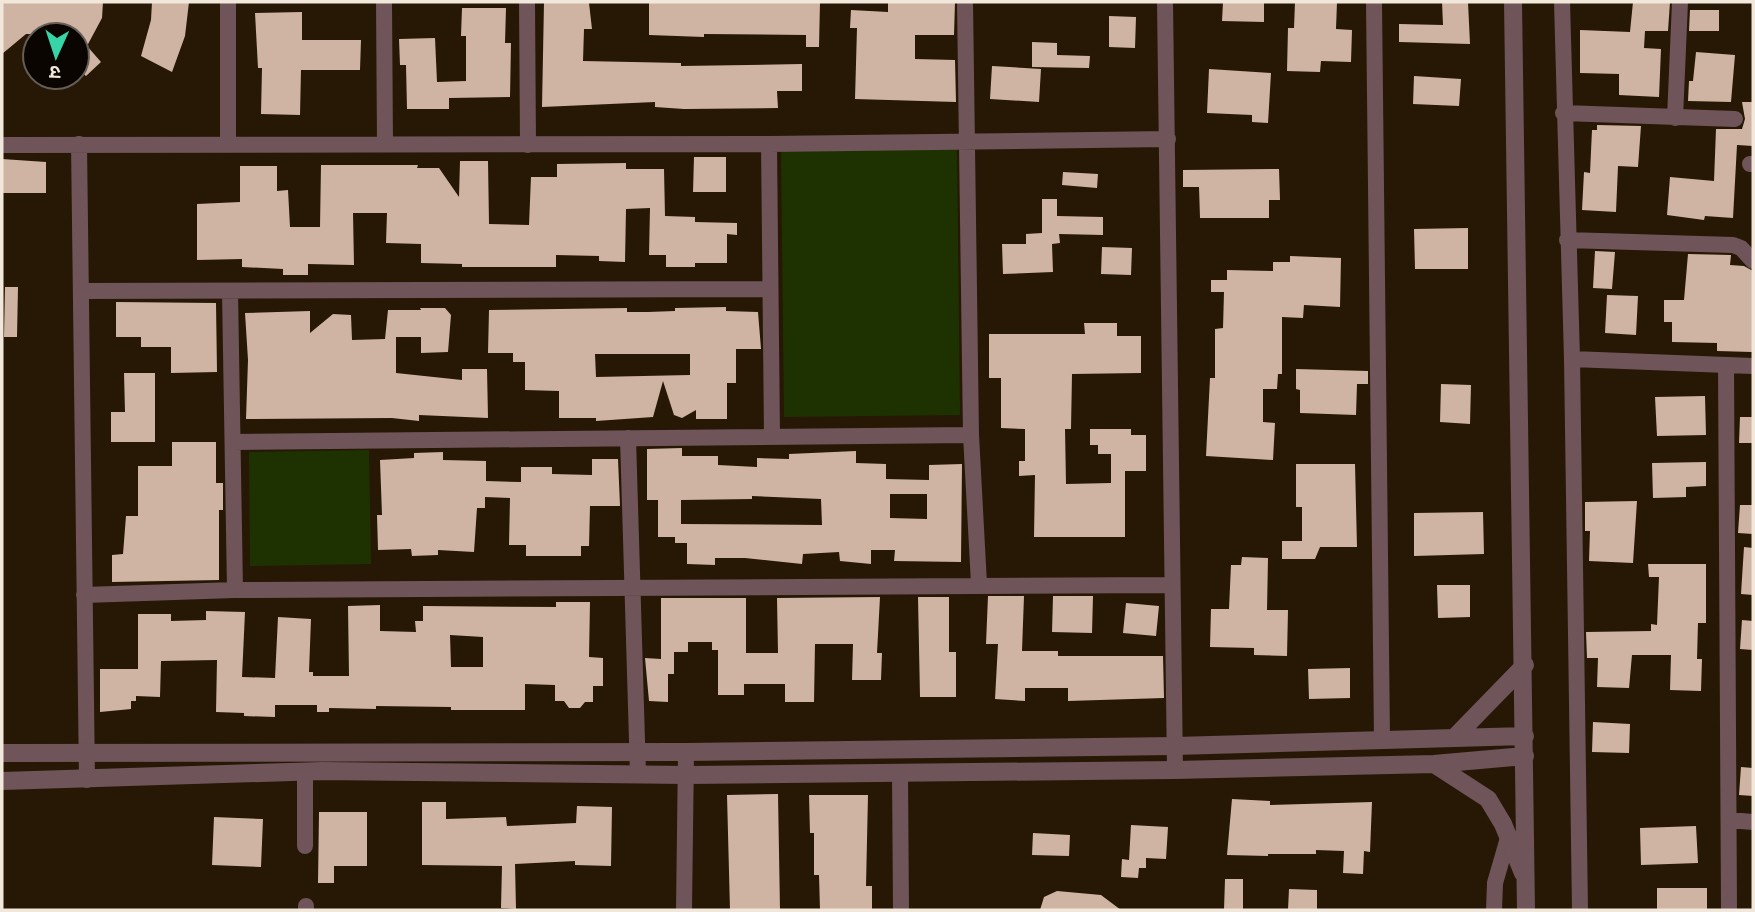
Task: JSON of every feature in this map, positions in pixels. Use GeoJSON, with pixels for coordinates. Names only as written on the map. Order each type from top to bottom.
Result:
{"type":"FeatureCollection","features":[{"type":"Feature","properties":{"kind":"street"},"geometry":{"type":"LineString","coordinates":[[228,2],[228,144]]}},
{"type":"Feature","properties":{"kind":"street"},"geometry":{"type":"LineString","coordinates":[[384,2],[385,144]]}},
{"type":"Feature","properties":{"kind":"street"},"geometry":{"type":"LineString","coordinates":[[527,2],[528,145]]}},
{"type":"Feature","properties":{"kind":"street"},"geometry":{"type":"LineString","coordinates":[[965,2],[971,435],[979,584]]}},
{"type":"Feature","properties":{"kind":"street"},"geometry":{"type":"LineString","coordinates":[[1165,2],[1175,770]]}},
{"type":"Feature","properties":{"kind":"street"},"geometry":{"type":"LineString","coordinates":[[1374,2],[1382,739]]}},
{"type":"Feature","properties":{"kind":"street"},"geometry":{"type":"LineString","coordinates":[[1513,2],[1525,665],[1526,910]]}},
{"type":"Feature","properties":{"kind":"street"},"geometry":{"type":"LineString","coordinates":[[1562,2],[1563,113],[1572,359],[1580,910]]}},
{"type":"Feature","properties":{"kind":"street"},"geometry":{"type":"LineString","coordinates":[[1675,118],[1680,2]]}},
{"type":"Feature","properties":{"kind":"street"},"geometry":{"type":"LineString","coordinates":[[1563,113],[1735,120]]}},
{"type":"Feature","properties":{"kind":"street"},"geometry":{"type":"LineString","coordinates":[[2,145],[769,144],[1168,139]]}},
{"type":"Feature","properties":{"kind":"street"},"geometry":{"type":"LineString","coordinates":[[79,144],[87,780]]}},
{"type":"Feature","properties":{"kind":"street"},"geometry":{"type":"LineString","coordinates":[[769,144],[772,436]]}},
{"type":"Feature","properties":{"kind":"street"},"geometry":{"type":"LineString","coordinates":[[1567,240],[1733,245],[1741,248],[1753,261]]}},
{"type":"Feature","properties":{"kind":"street"},"geometry":{"type":"LineString","coordinates":[[80,291],[770,289]]}},
{"type":"Feature","properties":{"kind":"street"},"geometry":{"type":"LineString","coordinates":[[230,290],[235,590]]}},
{"type":"Feature","properties":{"kind":"street"},"geometry":{"type":"LineString","coordinates":[[1572,359],[1753,366]]}},
{"type":"Feature","properties":{"kind":"street"},"geometry":{"type":"LineString","coordinates":[[1726,365],[1729,910]]}},
{"type":"Feature","properties":{"kind":"street"},"geometry":{"type":"LineString","coordinates":[[233,442],[971,435]]}},
{"type":"Feature","properties":{"kind":"street"},"geometry":{"type":"LineString","coordinates":[[628,438],[638,774]]}},
{"type":"Feature","properties":{"kind":"street"},"geometry":{"type":"LineString","coordinates":[[84,595],[235,590],[1172,585]]}},
{"type":"Feature","properties":{"kind":"street"},"geometry":{"type":"LineString","coordinates":[[1454,738],[1525,665]]}},
{"type":"Feature","properties":{"kind":"street"},"geometry":{"type":"LineString","coordinates":[[2,753],[686,752],[1175,746],[1525,736]]}},
{"type":"Feature","properties":{"kind":"street"},"geometry":{"type":"LineString","coordinates":[[684,910],[686,752]]}},
{"type":"Feature","properties":{"kind":"street"},"geometry":{"type":"LineString","coordinates":[[2,781],[305,771],[687,775],[1175,770],[1434,764],[1525,756]]}},
{"type":"Feature","properties":{"kind":"street"},"geometry":{"type":"LineString","coordinates":[[1434,764],[1488,799],[1526,879]]}},
{"type":"Feature","properties":{"kind":"street"},"geometry":{"type":"LineString","coordinates":[[305,771],[305,846]]}},
{"type":"Feature","properties":{"kind":"street"},"geometry":{"type":"LineString","coordinates":[[900,773],[901,910]]}},
{"type":"Feature","properties":{"kind":"street"},"geometry":{"type":"LineString","coordinates":[[1730,820],[1753,821]]}},
{"type":"Feature","properties":{"kind":"street"},"geometry":{"type":"LineString","coordinates":[[1494,910],[1495,883],[1508,838]]}},
{"type":"Feature","properties":{"kind":"green space"},"geometry":{"type":"Polygon","coordinates":[[[957,148],[960,415],[784,417],[781,151],[957,148]]]}},
{"type":"Feature","properties":{"kind":"green space"},"geometry":{"type":"Polygon","coordinates":[[[369,450],[371,564],[250,566],[249,452],[369,450]]]}},
{"type":"Feature","properties":{"kind":"building"},"geometry":{"type":"Polygon","coordinates":[[[2,2],[103,2],[102,18],[91,39],[91,21],[21,21],[21,38],[2,54],[2,2]]]}},
{"type":"Feature","properties":{"kind":"building"},"geometry":{"type":"Polygon","coordinates":[[[152,2],[189,2],[185,36],[172,72],[141,56],[151,20],[152,2]]]}},
{"type":"Feature","properties":{"kind":"building"},"geometry":{"type":"Polygon","coordinates":[[[544,2],[589,3],[592,29],[584,29],[583,61],[681,63],[681,66],[802,64],[802,91],[777,91],[778,108],[684,109],[655,107],[655,102],[542,107],[544,2]]]}},
{"type":"Feature","properties":{"kind":"building"},"geometry":{"type":"Polygon","coordinates":[[[649,2],[820,2],[819,47],[806,47],[806,35],[649,35],[649,2]]]}},
{"type":"Feature","properties":{"kind":"building"},"geometry":{"type":"Polygon","coordinates":[[[888,2],[955,2],[954,35],[915,35],[915,59],[955,60],[956,102],[855,99],[857,28],[850,28],[851,10],[888,12],[888,2]]]}},
{"type":"Feature","properties":{"kind":"building"},"geometry":{"type":"Polygon","coordinates":[[[1223,2],[1264,2],[1264,22],[1222,21],[1223,2]]]}},
{"type":"Feature","properties":{"kind":"building"},"geometry":{"type":"Polygon","coordinates":[[[1295,2],[1337,2],[1336,29],[1352,30],[1351,62],[1321,61],[1320,72],[1287,71],[1288,28],[1294,28],[1295,2]]]}},
{"type":"Feature","properties":{"kind":"building"},"geometry":{"type":"Polygon","coordinates":[[[1442,2],[1468,2],[1470,44],[1399,42],[1399,24],[1443,25],[1442,2]]]}},
{"type":"Feature","properties":{"kind":"building"},"geometry":{"type":"Polygon","coordinates":[[[1633,2],[1670,2],[1668,31],[1645,31],[1644,48],[1661,49],[1659,97],[1619,95],[1619,74],[1580,73],[1580,30],[1630,32],[1633,2]]]}},
{"type":"Feature","properties":{"kind":"building"},"geometry":{"type":"Polygon","coordinates":[[[462,8],[506,8],[505,43],[511,43],[510,97],[449,98],[449,109],[407,109],[406,65],[400,65],[399,39],[435,38],[437,82],[466,81],[466,36],[461,36],[462,8]]]}},
{"type":"Feature","properties":{"kind":"building"},"geometry":{"type":"Polygon","coordinates":[[[1690,10],[1719,10],[1719,31],[1689,31],[1690,10]]]}},
{"type":"Feature","properties":{"kind":"building"},"geometry":{"type":"Polygon","coordinates":[[[302,12],[302,40],[361,40],[360,70],[301,70],[300,115],[261,114],[262,68],[258,68],[255,13],[302,12]]]}},
{"type":"Feature","properties":{"kind":"building"},"geometry":{"type":"Polygon","coordinates":[[[1109,16],[1136,17],[1135,48],[1109,47],[1109,16]]]}},
{"type":"Feature","properties":{"kind":"building"},"geometry":{"type":"Polygon","coordinates":[[[1032,42],[1057,43],[1057,55],[1090,56],[1089,68],[1032,67],[1032,42]]]}},
{"type":"Feature","properties":{"kind":"building"},"geometry":{"type":"Polygon","coordinates":[[[91,51],[101,62],[91,71],[91,51]]]}},
{"type":"Feature","properties":{"kind":"building"},"geometry":{"type":"Polygon","coordinates":[[[1696,52],[1735,55],[1731,102],[1688,101],[1689,81],[1693,81],[1696,52]]]}},
{"type":"Feature","properties":{"kind":"building"},"geometry":{"type":"Polygon","coordinates":[[[992,66],[1041,69],[1039,102],[990,99],[992,66]]]}},
{"type":"Feature","properties":{"kind":"building"},"geometry":{"type":"Polygon","coordinates":[[[1209,69],[1271,73],[1268,123],[1252,122],[1252,115],[1207,113],[1209,69]]]}},
{"type":"Feature","properties":{"kind":"building"},"geometry":{"type":"Polygon","coordinates":[[[1414,76],[1461,79],[1459,106],[1413,104],[1414,76]]]}},
{"type":"Feature","properties":{"kind":"building"},"geometry":{"type":"Polygon","coordinates":[[[1742,102],[1753,102],[1753,146],[1737,145],[1733,218],[1705,216],[1704,220],[1667,215],[1670,177],[1714,181],[1716,129],[1742,129],[1745,119],[1742,102]]]}},
{"type":"Feature","properties":{"kind":"building"},"geometry":{"type":"Polygon","coordinates":[[[1597,125],[1641,126],[1638,167],[1618,166],[1616,212],[1582,210],[1584,172],[1590,173],[1592,130],[1597,130],[1597,125]]]}},
{"type":"Feature","properties":{"kind":"building"},"geometry":{"type":"Polygon","coordinates":[[[694,157],[726,157],[726,192],[693,192],[694,157]]]}},
{"type":"Feature","properties":{"kind":"building"},"geometry":{"type":"Polygon","coordinates":[[[2,159],[46,162],[46,193],[2,193],[2,159]]]}},
{"type":"Feature","properties":{"kind":"building"},"geometry":{"type":"Polygon","coordinates":[[[460,161],[488,161],[489,224],[529,225],[531,177],[557,177],[557,164],[626,163],[626,169],[664,169],[665,216],[695,217],[695,222],[737,223],[737,235],[727,234],[727,263],[666,267],[666,255],[649,255],[650,208],[626,209],[625,262],[599,261],[599,256],[556,255],[556,267],[462,267],[462,264],[421,263],[421,244],[386,243],[387,213],[353,213],[354,265],[308,264],[308,275],[283,275],[283,269],[242,267],[242,259],[197,260],[197,204],[240,202],[240,166],[277,166],[277,191],[288,190],[290,227],[320,227],[321,165],[418,165],[417,168],[439,168],[459,197],[460,161]]]}},
{"type":"Feature","properties":{"kind":"building"},"geometry":{"type":"Polygon","coordinates":[[[1279,169],[1280,200],[1269,200],[1269,218],[1200,218],[1199,187],[1183,187],[1183,170],[1279,169]]]}},
{"type":"Feature","properties":{"kind":"building"},"geometry":{"type":"Polygon","coordinates":[[[1063,172],[1098,174],[1097,188],[1062,185],[1063,172]]]}},
{"type":"Feature","properties":{"kind":"building"},"geometry":{"type":"Polygon","coordinates":[[[1042,199],[1057,199],[1057,216],[1103,217],[1103,235],[1059,234],[1060,243],[1052,244],[1053,272],[1003,274],[1002,244],[1026,244],[1026,234],[1042,233],[1042,199]]]}},
{"type":"Feature","properties":{"kind":"building"},"geometry":{"type":"Polygon","coordinates":[[[1468,228],[1468,269],[1415,269],[1414,229],[1468,228]]]}},
{"type":"Feature","properties":{"kind":"building"},"geometry":{"type":"Polygon","coordinates":[[[1102,247],[1132,248],[1131,275],[1101,274],[1102,247]]]}},
{"type":"Feature","properties":{"kind":"building"},"geometry":{"type":"Polygon","coordinates":[[[1595,251],[1615,252],[1612,289],[1593,288],[1595,251]]]}},
{"type":"Feature","properties":{"kind":"building"},"geometry":{"type":"Polygon","coordinates":[[[1688,254],[1731,255],[1730,265],[1744,266],[1753,271],[1752,352],[1717,351],[1717,343],[1672,342],[1672,322],[1664,322],[1664,300],[1684,300],[1688,254]]]}},
{"type":"Feature","properties":{"kind":"building"},"geometry":{"type":"Polygon","coordinates":[[[1290,256],[1341,258],[1340,307],[1304,305],[1303,318],[1282,317],[1282,374],[1278,374],[1277,389],[1263,389],[1263,422],[1275,423],[1273,460],[1206,456],[1210,378],[1215,378],[1215,329],[1223,328],[1224,292],[1211,292],[1211,280],[1227,280],[1227,270],[1273,271],[1273,262],[1290,262],[1290,256]]]}},
{"type":"Feature","properties":{"kind":"building"},"geometry":{"type":"Polygon","coordinates":[[[5,287],[18,287],[17,337],[4,337],[5,287]]]}},
{"type":"Feature","properties":{"kind":"building"},"geometry":{"type":"Polygon","coordinates":[[[1607,295],[1638,296],[1636,335],[1605,333],[1607,295]]]}},
{"type":"Feature","properties":{"kind":"building"},"geometry":{"type":"Polygon","coordinates":[[[116,302],[216,303],[217,372],[171,373],[171,347],[141,347],[141,337],[116,337],[116,302]]]}},
{"type":"Feature","properties":{"kind":"building"},"geometry":{"type":"Polygon","coordinates":[[[726,307],[726,311],[758,312],[761,349],[736,349],[736,383],[727,383],[727,419],[696,419],[696,410],[682,418],[674,415],[663,381],[653,417],[596,421],[596,418],[559,418],[559,391],[525,390],[525,362],[513,362],[513,353],[488,353],[489,310],[627,308],[627,312],[648,312],[675,311],[675,308],[726,307]],[[595,354],[596,377],[690,375],[690,354],[595,354]]]}},
{"type":"Feature","properties":{"kind":"building"},"geometry":{"type":"Polygon","coordinates":[[[420,308],[445,308],[451,315],[448,352],[421,353],[421,337],[396,337],[396,373],[462,380],[462,369],[487,369],[488,418],[419,415],[419,421],[392,418],[246,419],[248,360],[245,313],[310,311],[310,333],[333,314],[351,315],[352,340],[385,339],[388,310],[421,310],[420,308]]]}},
{"type":"Feature","properties":{"kind":"building"},"geometry":{"type":"Polygon","coordinates":[[[1084,323],[1117,323],[1117,336],[1141,336],[1141,373],[1072,374],[1071,429],[1065,429],[1066,484],[1111,483],[1111,454],[1098,454],[1098,445],[1090,445],[1090,429],[1131,429],[1131,435],[1146,435],[1146,471],[1125,471],[1125,537],[1034,537],[1035,475],[1019,476],[1019,461],[1025,461],[1025,429],[1001,428],[1001,378],[989,378],[989,334],[1085,334],[1084,323]]]}},
{"type":"Feature","properties":{"kind":"building"},"geometry":{"type":"Polygon","coordinates":[[[1296,369],[1368,371],[1368,384],[1357,384],[1356,415],[1300,413],[1296,369]]]}},
{"type":"Feature","properties":{"kind":"building"},"geometry":{"type":"Polygon","coordinates":[[[124,373],[155,373],[155,442],[111,442],[111,412],[125,412],[124,373]]]}},
{"type":"Feature","properties":{"kind":"building"},"geometry":{"type":"Polygon","coordinates":[[[1441,384],[1471,385],[1470,424],[1440,422],[1441,384]]]}},
{"type":"Feature","properties":{"kind":"building"},"geometry":{"type":"Polygon","coordinates":[[[1705,396],[1706,435],[1657,436],[1655,397],[1705,396]]]}},
{"type":"Feature","properties":{"kind":"building"},"geometry":{"type":"Polygon","coordinates":[[[1740,417],[1753,417],[1753,443],[1739,443],[1740,417]]]}},
{"type":"Feature","properties":{"kind":"building"},"geometry":{"type":"Polygon","coordinates":[[[172,442],[216,442],[216,483],[223,483],[223,510],[219,510],[219,580],[112,582],[112,555],[123,554],[126,516],[138,516],[138,466],[172,466],[172,442]]]}},
{"type":"Feature","properties":{"kind":"building"},"geometry":{"type":"Polygon","coordinates":[[[682,448],[682,456],[718,456],[718,465],[757,467],[757,458],[789,459],[789,454],[856,451],[856,463],[886,464],[886,479],[929,480],[929,465],[962,464],[961,562],[894,561],[895,550],[871,550],[871,564],[840,561],[839,552],[803,554],[802,564],[715,558],[715,565],[687,564],[687,543],[675,543],[675,537],[658,537],[658,500],[647,500],[647,449],[682,448]],[[890,494],[890,518],[927,519],[927,494],[890,494]],[[752,496],[752,499],[681,500],[681,524],[822,525],[821,499],[752,496]]]}},
{"type":"Feature","properties":{"kind":"building"},"geometry":{"type":"Polygon","coordinates":[[[443,452],[443,460],[486,461],[486,481],[521,482],[521,467],[552,467],[552,474],[592,475],[592,459],[618,459],[620,506],[590,506],[589,546],[581,546],[581,556],[526,556],[526,545],[509,545],[510,498],[485,497],[485,508],[477,508],[474,552],[438,550],[438,555],[412,556],[411,549],[378,550],[377,515],[382,515],[380,460],[414,458],[414,453],[443,452]]]}},
{"type":"Feature","properties":{"kind":"building"},"geometry":{"type":"Polygon","coordinates":[[[1706,462],[1706,486],[1686,487],[1686,497],[1653,498],[1652,463],[1706,462]]]}},
{"type":"Feature","properties":{"kind":"building"},"geometry":{"type":"Polygon","coordinates":[[[1296,464],[1355,464],[1357,547],[1320,547],[1315,559],[1282,559],[1282,541],[1302,541],[1302,507],[1296,507],[1296,464]]]}},
{"type":"Feature","properties":{"kind":"building"},"geometry":{"type":"Polygon","coordinates":[[[1637,501],[1633,563],[1589,561],[1590,531],[1585,531],[1585,502],[1637,501]]]}},
{"type":"Feature","properties":{"kind":"building"},"geometry":{"type":"Polygon","coordinates":[[[1740,505],[1753,505],[1753,534],[1738,533],[1740,505]]]}},
{"type":"Feature","properties":{"kind":"building"},"geometry":{"type":"Polygon","coordinates":[[[1483,512],[1484,554],[1414,556],[1414,513],[1483,512]]]}},
{"type":"Feature","properties":{"kind":"building"},"geometry":{"type":"Polygon","coordinates":[[[1744,547],[1753,548],[1753,595],[1741,594],[1744,547]]]}},
{"type":"Feature","properties":{"kind":"building"},"geometry":{"type":"Polygon","coordinates":[[[1242,557],[1268,558],[1267,610],[1288,610],[1287,656],[1254,655],[1254,648],[1210,647],[1211,609],[1229,609],[1231,565],[1241,565],[1242,557]]]}},
{"type":"Feature","properties":{"kind":"building"},"geometry":{"type":"Polygon","coordinates":[[[1648,564],[1706,564],[1706,623],[1698,623],[1697,659],[1702,659],[1701,691],[1670,690],[1671,655],[1632,655],[1629,688],[1597,687],[1598,658],[1587,658],[1586,632],[1651,631],[1651,624],[1657,625],[1659,577],[1649,577],[1648,564]]]}},
{"type":"Feature","properties":{"kind":"building"},"geometry":{"type":"Polygon","coordinates":[[[1437,585],[1470,585],[1470,617],[1438,618],[1437,585]]]}},
{"type":"Feature","properties":{"kind":"building"},"geometry":{"type":"Polygon","coordinates":[[[988,596],[1024,596],[1022,651],[1058,651],[1058,656],[1163,656],[1164,698],[1068,701],[1068,688],[1025,688],[1025,701],[995,699],[998,644],[986,644],[988,596]]]}},
{"type":"Feature","properties":{"kind":"building"},"geometry":{"type":"Polygon","coordinates":[[[1053,596],[1093,596],[1092,633],[1052,632],[1053,596]]]}},
{"type":"Feature","properties":{"kind":"building"},"geometry":{"type":"Polygon","coordinates":[[[880,597],[877,653],[882,653],[881,680],[852,680],[853,644],[815,644],[814,702],[785,702],[785,684],[744,684],[744,695],[718,695],[718,650],[712,650],[712,642],[688,642],[688,652],[674,652],[674,674],[668,674],[668,702],[649,701],[645,658],[661,659],[661,598],[746,598],[746,653],[778,653],[777,598],[880,597]]]}},
{"type":"Feature","properties":{"kind":"building"},"geometry":{"type":"Polygon","coordinates":[[[918,597],[949,597],[949,652],[956,652],[956,697],[920,697],[918,597]]]}},
{"type":"Feature","properties":{"kind":"building"},"geometry":{"type":"Polygon","coordinates":[[[556,602],[590,602],[589,657],[603,658],[603,686],[593,686],[593,702],[585,702],[580,708],[569,708],[564,701],[555,701],[555,685],[525,684],[525,710],[376,706],[376,709],[329,708],[329,712],[317,712],[317,705],[275,705],[275,717],[244,716],[244,713],[216,712],[217,660],[161,661],[160,697],[136,696],[136,701],[131,701],[131,709],[100,712],[100,669],[138,669],[138,614],[171,614],[171,621],[206,620],[206,611],[245,612],[242,677],[275,678],[278,617],[311,619],[309,672],[313,672],[313,676],[349,676],[348,606],[380,605],[380,631],[416,632],[415,621],[423,621],[423,606],[556,607],[556,602]],[[450,635],[451,667],[483,667],[483,637],[450,635]]]}},
{"type":"Feature","properties":{"kind":"building"},"geometry":{"type":"Polygon","coordinates":[[[1126,603],[1159,606],[1156,636],[1123,633],[1126,603]]]}},
{"type":"Feature","properties":{"kind":"building"},"geometry":{"type":"Polygon","coordinates":[[[1742,620],[1753,621],[1753,650],[1740,649],[1742,620]]]}},
{"type":"Feature","properties":{"kind":"building"},"geometry":{"type":"Polygon","coordinates":[[[1350,668],[1350,698],[1309,699],[1308,669],[1350,668]]]}},
{"type":"Feature","properties":{"kind":"building"},"geometry":{"type":"Polygon","coordinates":[[[1593,722],[1630,724],[1629,753],[1592,752],[1593,722]]]}},
{"type":"Feature","properties":{"kind":"building"},"geometry":{"type":"Polygon","coordinates":[[[1741,767],[1753,768],[1753,796],[1739,795],[1741,767]]]}},
{"type":"Feature","properties":{"kind":"building"},"geometry":{"type":"Polygon","coordinates":[[[778,794],[780,910],[730,910],[727,795],[778,794]]]}},
{"type":"Feature","properties":{"kind":"building"},"geometry":{"type":"Polygon","coordinates":[[[809,795],[868,795],[866,886],[872,886],[872,910],[820,910],[819,875],[814,875],[814,833],[810,833],[809,795]]]}},
{"type":"Feature","properties":{"kind":"building"},"geometry":{"type":"Polygon","coordinates":[[[1232,799],[1270,801],[1270,805],[1372,802],[1370,852],[1364,851],[1363,874],[1343,873],[1344,851],[1316,850],[1316,854],[1268,856],[1227,855],[1232,799]]]}},
{"type":"Feature","properties":{"kind":"building"},"geometry":{"type":"Polygon","coordinates":[[[422,802],[446,802],[446,819],[506,817],[507,826],[576,823],[577,806],[612,807],[611,866],[575,865],[575,861],[515,864],[516,909],[501,908],[502,866],[422,865],[422,802]]]}},
{"type":"Feature","properties":{"kind":"building"},"geometry":{"type":"Polygon","coordinates":[[[319,812],[367,812],[367,866],[334,866],[334,883],[318,883],[319,812]]]}},
{"type":"Feature","properties":{"kind":"building"},"geometry":{"type":"Polygon","coordinates":[[[214,817],[263,819],[261,867],[212,865],[214,817]]]}},
{"type":"Feature","properties":{"kind":"building"},"geometry":{"type":"Polygon","coordinates":[[[1131,825],[1168,827],[1166,859],[1146,858],[1146,868],[1139,868],[1138,878],[1121,877],[1122,859],[1129,860],[1131,825]]]}},
{"type":"Feature","properties":{"kind":"building"},"geometry":{"type":"Polygon","coordinates":[[[1696,826],[1698,863],[1641,865],[1640,828],[1696,826]]]}},
{"type":"Feature","properties":{"kind":"building"},"geometry":{"type":"Polygon","coordinates":[[[1033,833],[1070,835],[1069,856],[1032,855],[1033,833]]]}},
{"type":"Feature","properties":{"kind":"building"},"geometry":{"type":"Polygon","coordinates":[[[1225,879],[1243,879],[1243,910],[1224,910],[1225,879]]]}},
{"type":"Feature","properties":{"kind":"building"},"geometry":{"type":"Polygon","coordinates":[[[1657,888],[1707,888],[1707,910],[1657,910],[1657,888]]]}},
{"type":"Feature","properties":{"kind":"building"},"geometry":{"type":"Polygon","coordinates":[[[1289,889],[1317,890],[1317,910],[1288,910],[1289,889]]]}},
{"type":"Feature","properties":{"kind":"building"},"geometry":{"type":"Polygon","coordinates":[[[1057,891],[1101,895],[1121,910],[1040,910],[1044,897],[1057,891]]]}}]}
